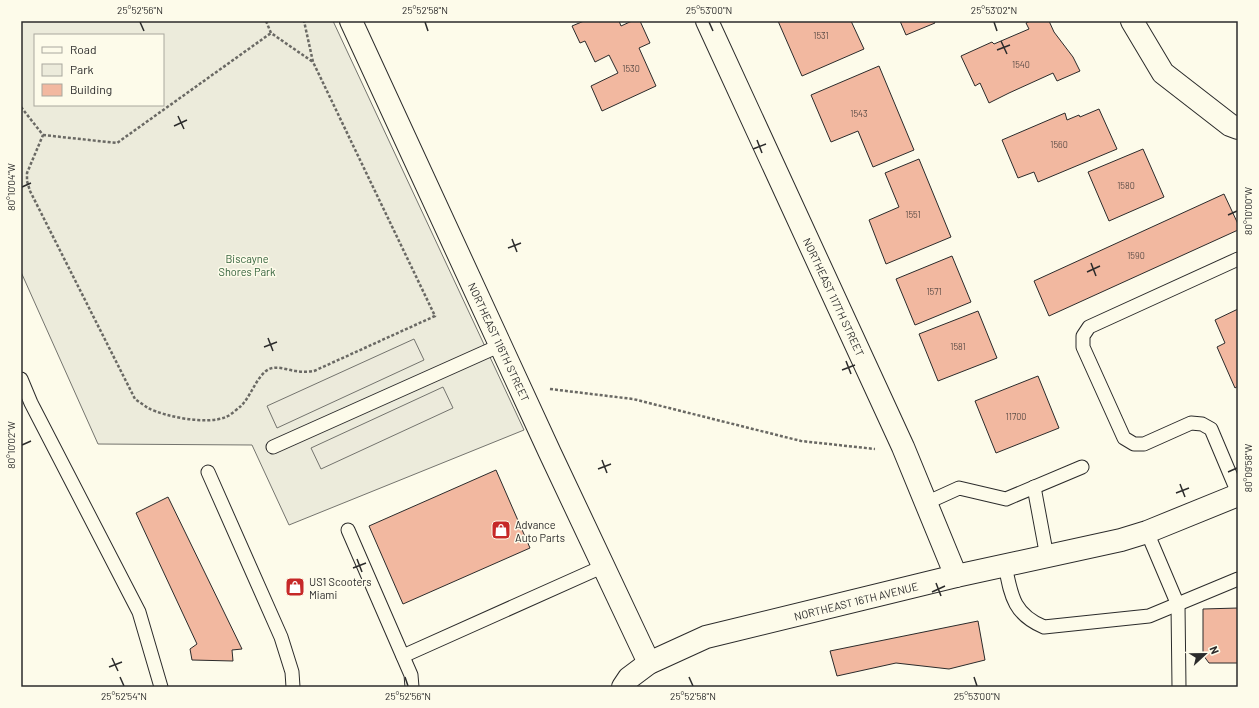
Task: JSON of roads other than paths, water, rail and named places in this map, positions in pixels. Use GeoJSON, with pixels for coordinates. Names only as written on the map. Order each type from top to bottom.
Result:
{"type":"FeatureCollection","features":[{"type":"Feature","properties":{"kind":"street","name":"NORTHEAST 116TH STREET"},"geometry":{"type":"LineString","coordinates":[[351,21],[519,386],[649,663]]}},
{"type":"Feature","properties":{"kind":"street","name":"NORTHEAST 117TH STREET"},"geometry":{"type":"LineString","coordinates":[[707,21],[903,447],[956,576]]}},
{"type":"Feature","properties":{"kind":"street"},"geometry":{"type":"LineString","coordinates":[[1132,21],[1163,73],[1234,126]]}},
{"type":"Feature","properties":{"kind":"street","name":"NORTHEAST 16TH AVENUE"},"geometry":{"type":"LineString","coordinates":[[623,687],[629,678],[649,663],[706,638],[956,576],[1122,540],[1147,532],[1238,494]]}},
{"type":"Feature","properties":{"kind":"lane"},"geometry":{"type":"LineString","coordinates":[[1238,259],[1089,328],[1083,336],[1083,347],[1124,438],[1134,444],[1144,444],[1190,423],[1202,424],[1211,429],[1238,494]]}},
{"type":"Feature","properties":{"kind":"lane"},"geometry":{"type":"LineString","coordinates":[[273,447],[500,345]]}},
{"type":"Feature","properties":{"kind":"lane"},"geometry":{"type":"LineString","coordinates":[[21,379],[35,410],[139,612],[161,687]]}},
{"type":"Feature","properties":{"kind":"lane"},"geometry":{"type":"LineString","coordinates":[[926,503],[959,488],[1006,499],[1082,467]]}},
{"type":"Feature","properties":{"kind":"lane"},"geometry":{"type":"LineString","coordinates":[[208,472],[281,637],[292,672],[292,687]]}},
{"type":"Feature","properties":{"kind":"lane"},"geometry":{"type":"LineString","coordinates":[[1034,487],[1047,557]]}},
{"type":"Feature","properties":{"kind":"lane"},"geometry":{"type":"LineString","coordinates":[[348,530],[411,675],[412,687]]}},
{"type":"Feature","properties":{"kind":"lane"},"geometry":{"type":"LineString","coordinates":[[1147,532],[1178,605],[1179,687]]}},
{"type":"Feature","properties":{"kind":"lane"},"geometry":{"type":"LineString","coordinates":[[403,656],[604,566]]}},
{"type":"Feature","properties":{"kind":"lane"},"geometry":{"type":"LineString","coordinates":[[1005,566],[1015,604],[1023,615],[1044,627],[1149,616],[1238,579]]}},
{"type":"Feature","properties":{"kind":"place","name":"Advance Auto Parts"},"geometry":{"type":"Point","coordinates":[501,530]}},
{"type":"Feature","properties":{"kind":"place","name":"US1 Scooters Miami"},"geometry":{"type":"Point","coordinates":[295,587]}},
{"type":"Feature","properties":{"kind":"park label","name":"Biscayne Shores Park"},"geometry":{"type":"Point","coordinates":[247,264]}}]}
